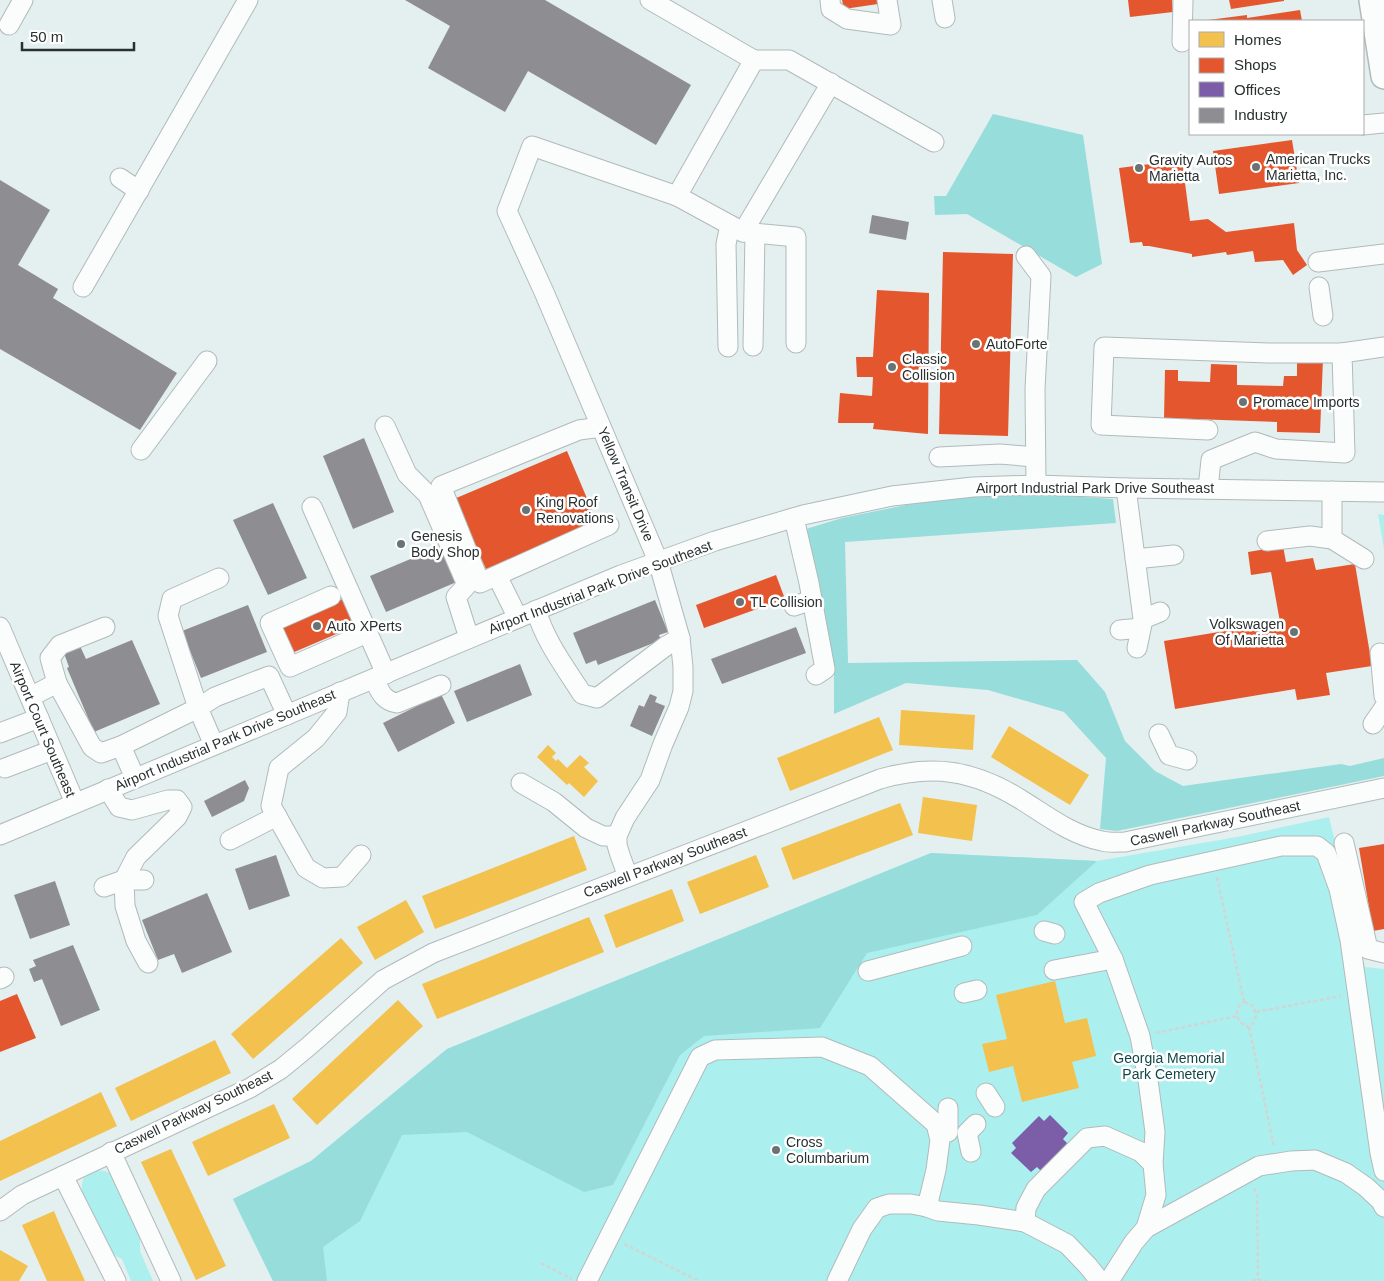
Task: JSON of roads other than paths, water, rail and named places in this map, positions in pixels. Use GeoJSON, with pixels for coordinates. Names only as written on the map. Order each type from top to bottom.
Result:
{"type":"FeatureCollection","features":[{"type":"Feature","properties":{"kind":"main road"},"geometry":{"type":"LineString","coordinates":[[1375,24],[1384,76]]}},
{"type":"Feature","properties":{"kind":"street"},"geometry":{"type":"LineString","coordinates":[[9,25],[23,0]]}},
{"type":"Feature","properties":{"kind":"street"},"geometry":{"type":"LineString","coordinates":[[83,287],[248,0]]}},
{"type":"Feature","properties":{"kind":"street"},"geometry":{"type":"LineString","coordinates":[[650,0],[754,60],[789,60],[934,142]]}},
{"type":"Feature","properties":{"kind":"street"},"geometry":{"type":"LineString","coordinates":[[830,0],[831,9],[847,19],[891,24],[887,0]]}},
{"type":"Feature","properties":{"kind":"street"},"geometry":{"type":"LineString","coordinates":[[1182,42],[1183,0]]}},
{"type":"Feature","properties":{"kind":"street"},"geometry":{"type":"LineString","coordinates":[[754,60],[677,196],[743,230],[796,237],[796,343]]}},
{"type":"Feature","properties":{"kind":"street"},"geometry":{"type":"LineString","coordinates":[[728,347],[726,244],[743,230],[831,83]]}},
{"type":"Feature","properties":{"kind":"street"},"geometry":{"type":"LineString","coordinates":[[1364,125],[1384,123]]}},
{"type":"Feature","properties":{"kind":"street","name":"Yellow Transit Drive"},"geometry":{"type":"LineString","coordinates":[[618,836],[625,818],[650,780],[679,707],[683,691],[684,667],[680,638],[658,561],[544,292],[507,211],[532,146],[677,196]]}},
{"type":"Feature","properties":{"kind":"street"},"geometry":{"type":"LineString","coordinates":[[120,178],[139,191]]}},
{"type":"Feature","properties":{"kind":"street"},"geometry":{"type":"LineString","coordinates":[[743,230],[753,346]]}},
{"type":"Feature","properties":{"kind":"street"},"geometry":{"type":"LineString","coordinates":[[1318,262],[1384,254]]}},
{"type":"Feature","properties":{"kind":"street"},"geometry":{"type":"LineString","coordinates":[[1026,256],[1041,276],[1035,389],[1036,485]]}},
{"type":"Feature","properties":{"kind":"street"},"geometry":{"type":"LineString","coordinates":[[1320,286],[1323,316]]}},
{"type":"Feature","properties":{"kind":"street"},"geometry":{"type":"LineString","coordinates":[[1208,430],[1101,425],[1104,347],[1268,353],[1342,353],[1384,347]]}},
{"type":"Feature","properties":{"kind":"street"},"geometry":{"type":"LineString","coordinates":[[1208,489],[1211,460],[1255,442],[1276,449],[1345,453],[1342,353]]}},
{"type":"Feature","properties":{"kind":"street"},"geometry":{"type":"LineString","coordinates":[[141,450],[207,361]]}},
{"type":"Feature","properties":{"kind":"street"},"geometry":{"type":"LineString","coordinates":[[385,426],[407,474],[428,494],[467,586],[456,597],[469,638]]}},
{"type":"Feature","properties":{"kind":"street"},"geometry":{"type":"LineString","coordinates":[[601,427],[579,430],[441,486],[480,584],[609,525]]}},
{"type":"Feature","properties":{"kind":"street"},"geometry":{"type":"LineString","coordinates":[[939,457],[1000,454],[1035,457]]}},
{"type":"Feature","properties":{"kind":"street","name":"Airport Industrial Park Drive Southeast"},"geometry":{"type":"LineString","coordinates":[[0,835],[536,610],[582,600],[624,583],[658,561],[715,541],[794,518],[892,496],[973,487],[1036,485],[1384,492]]}},
{"type":"Feature","properties":{"kind":"street"},"geometry":{"type":"LineString","coordinates":[[1126,488],[1135,560],[1148,620],[1137,648]]}},
{"type":"Feature","properties":{"kind":"street"},"geometry":{"type":"LineString","coordinates":[[1332,491],[1332,539]]}},
{"type":"Feature","properties":{"kind":"street"},"geometry":{"type":"LineString","coordinates":[[312,507],[367,633],[380,676],[382,695],[390,702],[397,703],[441,685]]}},
{"type":"Feature","properties":{"kind":"street"},"geometry":{"type":"LineString","coordinates":[[794,518],[812,600],[824,669],[816,675]]}},
{"type":"Feature","properties":{"kind":"street"},"geometry":{"type":"LineString","coordinates":[[1267,541],[1310,536],[1332,539],[1364,559]]}},
{"type":"Feature","properties":{"kind":"street"},"geometry":{"type":"LineString","coordinates":[[1135,560],[1174,555]]}},
{"type":"Feature","properties":{"kind":"street"},"geometry":{"type":"LineString","coordinates":[[497,576],[518,618]]}},
{"type":"Feature","properties":{"kind":"street"},"geometry":{"type":"LineString","coordinates":[[214,745],[198,708],[168,616],[172,599],[219,578]]}},
{"type":"Feature","properties":{"kind":"street"},"geometry":{"type":"LineString","coordinates":[[331,596],[270,623],[290,667],[367,633]]}},
{"type":"Feature","properties":{"kind":"street"},"geometry":{"type":"LineString","coordinates":[[794,606],[812,600]]}},
{"type":"Feature","properties":{"kind":"street"},"geometry":{"type":"LineString","coordinates":[[536,610],[540,623],[556,653],[582,694],[597,698],[666,646],[680,638]]}},
{"type":"Feature","properties":{"kind":"street"},"geometry":{"type":"LineString","coordinates":[[1120,630],[1148,620]]}},
{"type":"Feature","properties":{"kind":"street"},"geometry":{"type":"LineString","coordinates":[[105,627],[60,645],[50,658],[57,683],[92,747],[101,753],[121,746],[198,708],[215,697],[269,676],[287,714]]}},
{"type":"Feature","properties":{"kind":"street","name":"Airport Court Southeast"},"geometry":{"type":"LineString","coordinates":[[0,628],[74,803]]}},
{"type":"Feature","properties":{"kind":"street"},"geometry":{"type":"LineString","coordinates":[[1380,654],[1384,696]]}},
{"type":"Feature","properties":{"kind":"street"},"geometry":{"type":"LineString","coordinates":[[30,697],[57,683]]}},
{"type":"Feature","properties":{"kind":"street"},"geometry":{"type":"LineString","coordinates":[[340,692],[337,712],[316,738],[279,768],[271,806],[306,868],[323,878],[342,877],[361,855]]}},
{"type":"Feature","properties":{"kind":"street"},"geometry":{"type":"LineString","coordinates":[[1373,724],[1384,708]]}},
{"type":"Feature","properties":{"kind":"street"},"geometry":{"type":"LineString","coordinates":[[0,734],[38,718]]}},
{"type":"Feature","properties":{"kind":"street"},"geometry":{"type":"LineString","coordinates":[[1159,734],[1169,755],[1187,760]]}},
{"type":"Feature","properties":{"kind":"street"},"geometry":{"type":"LineString","coordinates":[[121,746],[135,778]]}},
{"type":"Feature","properties":{"kind":"street"},"geometry":{"type":"LineString","coordinates":[[5,768],[52,750]]}},
{"type":"Feature","properties":{"kind":"street","name":"Caswell Parkway Southeast"},"geometry":{"type":"LineString","coordinates":[[0,1211],[22,1194],[267,1079],[309,1046],[378,984],[433,953],[880,779],[902,773],[921,771],[956,773],[977,778],[1006,791],[1080,835],[1103,842],[1125,842],[1384,788]]}},
{"type":"Feature","properties":{"kind":"street"},"geometry":{"type":"LineString","coordinates":[[521,783],[554,802],[586,828],[603,836],[618,836],[617,845],[628,876]]}},
{"type":"Feature","properties":{"kind":"street"},"geometry":{"type":"LineString","coordinates":[[108,789],[119,807],[132,810],[168,800],[177,800],[182,807],[177,817],[136,857],[124,880],[125,906],[136,941],[148,963]]}},
{"type":"Feature","properties":{"kind":"street"},"geometry":{"type":"LineString","coordinates":[[230,840],[277,816]]}},
{"type":"Feature","properties":{"kind":"street"},"geometry":{"type":"LineString","coordinates":[[1344,843],[1368,949],[1384,953]]}},
{"type":"Feature","properties":{"kind":"street"},"geometry":{"type":"LineString","coordinates":[[1146,1228],[1156,1195],[1153,1164],[1155,1132],[1140,1036],[1113,959],[1084,902],[1099,893],[1150,875],[1281,846],[1317,846],[1326,853],[1339,889],[1350,940],[1384,1171]]}},
{"type":"Feature","properties":{"kind":"street"},"geometry":{"type":"LineString","coordinates":[[104,887],[124,880],[144,880]]}},
{"type":"Feature","properties":{"kind":"street"},"geometry":{"type":"LineString","coordinates":[[868,971],[962,946]]}},
{"type":"Feature","properties":{"kind":"street"},"geometry":{"type":"LineString","coordinates":[[1058,965],[1113,959]]}},
{"type":"Feature","properties":{"kind":"street"},"geometry":{"type":"LineString","coordinates":[[587,1281],[700,1057],[715,1050],[822,1047],[889,1074],[943,1132]]}},
{"type":"Feature","properties":{"kind":"street"},"geometry":{"type":"LineString","coordinates":[[927,1207],[948,1108]]}},
{"type":"Feature","properties":{"kind":"street"},"geometry":{"type":"LineString","coordinates":[[943,1132],[972,1128],[971,1152]]}},
{"type":"Feature","properties":{"kind":"street"},"geometry":{"type":"LineString","coordinates":[[1025,1222],[1026,1208],[1036,1189],[1087,1138],[1105,1136],[1142,1152],[1153,1164]]}},
{"type":"Feature","properties":{"kind":"street"},"geometry":{"type":"LineString","coordinates":[[111,1152],[171,1281]]}},
{"type":"Feature","properties":{"kind":"street"},"geometry":{"type":"LineString","coordinates":[[1109,1281],[1134,1242],[1146,1228],[1259,1166],[1291,1161],[1315,1160],[1346,1173],[1366,1187],[1381,1201],[1384,1207]]}},
{"type":"Feature","properties":{"kind":"street"},"geometry":{"type":"LineString","coordinates":[[63,1176],[116,1281]]}},
{"type":"Feature","properties":{"kind":"street"},"geometry":{"type":"LineString","coordinates":[[837,1281],[862,1229],[877,1208],[889,1204],[911,1204],[938,1211],[987,1209],[1025,1222],[1067,1244],[1100,1281]]}},
{"type":"Feature","properties":{"kind":"place","name":"American Trucks Marietta, Inc."},"geometry":{"type":"Point","coordinates":[1256,167]}},
{"type":"Feature","properties":{"kind":"place","name":"Gravity Autos Marietta"},"geometry":{"type":"Point","coordinates":[1139,168]}},
{"type":"Feature","properties":{"kind":"place","name":"AutoForte"},"geometry":{"type":"Point","coordinates":[976,344]}},
{"type":"Feature","properties":{"kind":"place","name":"Classic Collision"},"geometry":{"type":"Point","coordinates":[892,367]}},
{"type":"Feature","properties":{"kind":"place","name":"Promace Imports"},"geometry":{"type":"Point","coordinates":[1243,402]}},
{"type":"Feature","properties":{"kind":"place","name":"King Roof Renovations"},"geometry":{"type":"Point","coordinates":[526,510]}},
{"type":"Feature","properties":{"kind":"place","name":"Genesis Body Shop"},"geometry":{"type":"Point","coordinates":[401,544]}},
{"type":"Feature","properties":{"kind":"place","name":"TL Collision"},"geometry":{"type":"Point","coordinates":[740,602]}},
{"type":"Feature","properties":{"kind":"place","name":"Auto XPerts"},"geometry":{"type":"Point","coordinates":[317,626]}},
{"type":"Feature","properties":{"kind":"place","name":"Volkswagen Of Marietta"},"geometry":{"type":"Point","coordinates":[1294,632]}},
{"type":"Feature","properties":{"kind":"place","name":"Cross Columbarium"},"geometry":{"type":"Point","coordinates":[776,1150]}},
{"type":"Feature","properties":{"kind":"park label","name":"Georgia Memorial Park Cemetery"},"geometry":{"type":"Point","coordinates":[1169,1066]}}]}
